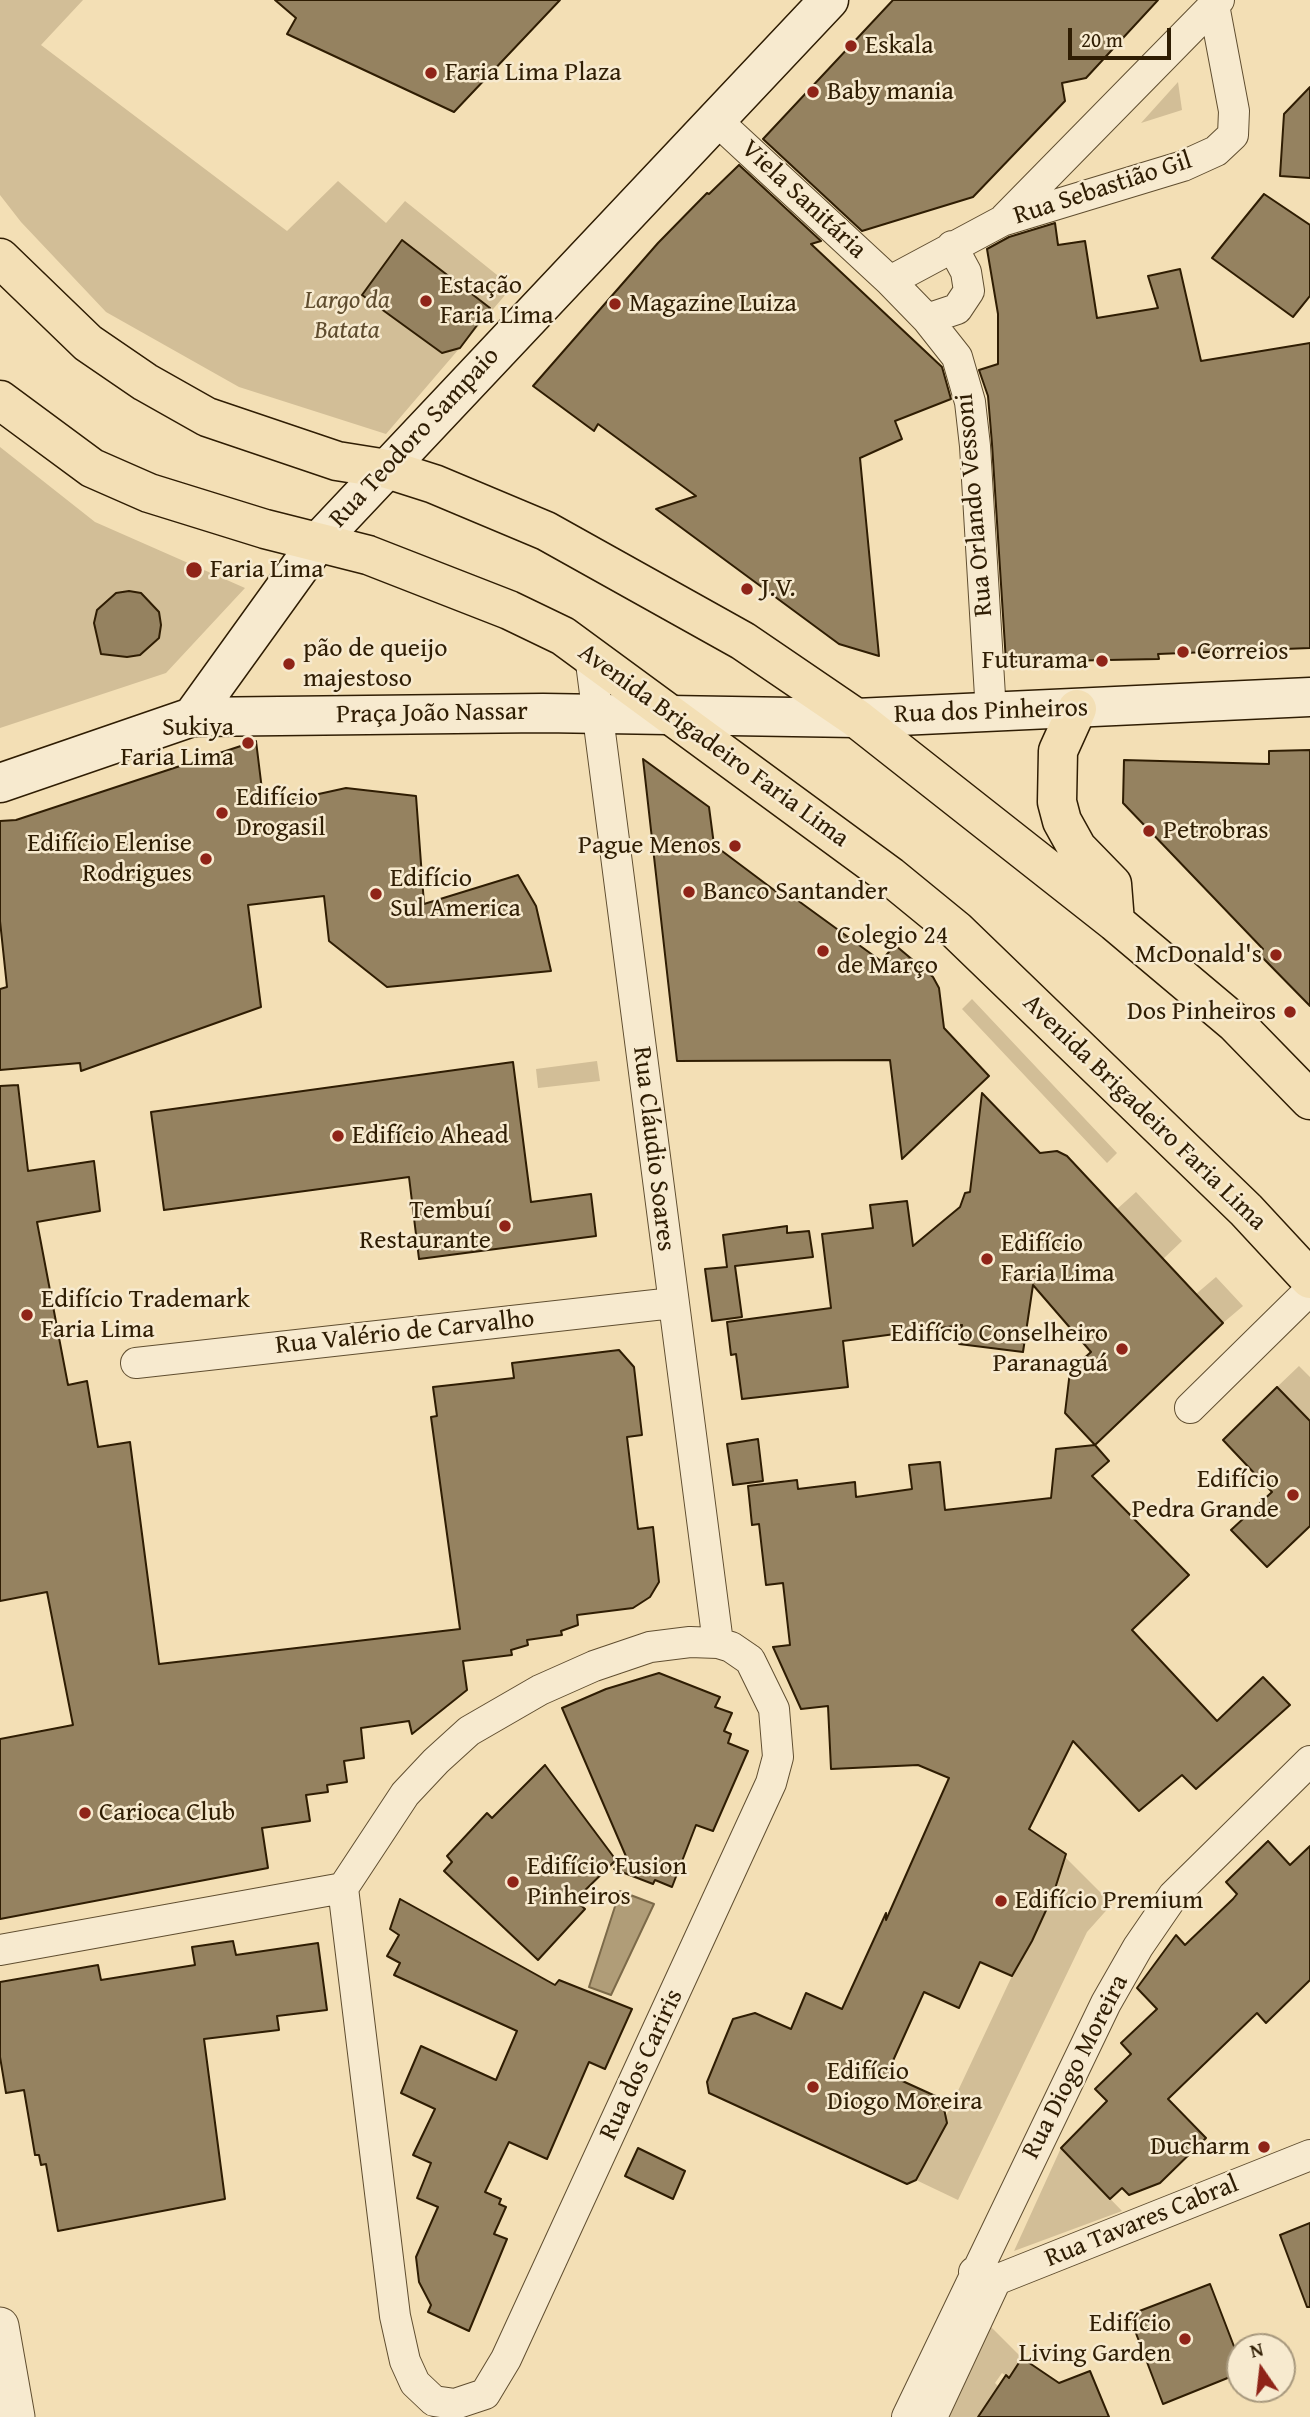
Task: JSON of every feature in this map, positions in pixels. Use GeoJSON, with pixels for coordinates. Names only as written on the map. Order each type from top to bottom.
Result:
{"type":"FeatureCollection","features":[{"type":"Feature","properties":{"kind":"highway"},"geometry":{"type":"LineString","coordinates":[[0,258],[88,343],[145,382],[196,411],[337,461],[387,469],[434,484],[546,531],[743,641],[856,718],[1115,922],[1235,1023],[1310,1100]]}},
{"type":"Feature","properties":{"kind":"highway","name":"Avenida Brigadeiro Faria Lima"},"geometry":{"type":"LineString","coordinates":[[0,400],[103,473],[196,510],[368,555],[509,610],[564,636],[890,876],[956,930],[1246,1210],[1310,1279]]}},
{"type":"Feature","properties":{"kind":"highway"},"geometry":{"type":"LineString","coordinates":[[1077,709],[1058,751],[1057,802],[1062,821],[1077,848],[1112,884],[1115,922]]}},
{"type":"Feature","properties":{"kind":"main road","name":"Rua Teodoro Sampaio"},"geometry":{"type":"LineString","coordinates":[[192,717],[318,542],[829,0]]}},
{"type":"Feature","properties":{"kind":"main road","name":"Rua dos Pinheiros"},"geometry":{"type":"LineString","coordinates":[[672,716],[856,718],[1310,697]]}},
{"type":"Feature","properties":{"kind":"main road","name":"Praça João Nassar"},"geometry":{"type":"LineString","coordinates":[[192,717],[597,714],[672,716]]}},
{"type":"Feature","properties":{"kind":"main road"},"geometry":{"type":"LineString","coordinates":[[0,783],[192,717]]}},
{"type":"Feature","properties":{"kind":"street","name":"Rua Sebastião Gil"},"geometry":{"type":"LineString","coordinates":[[1002,221],[1217,3]]}},
{"type":"Feature","properties":{"kind":"street","name":"Rua Sebastião Gil"},"geometry":{"type":"LineString","coordinates":[[890,281],[1002,221],[1183,166],[1216,151],[1233,135],[1234,111],[1217,3]]}},
{"type":"Feature","properties":{"kind":"street","name":"Viela Sanitária"},"geometry":{"type":"LineString","coordinates":[[716,120],[890,281]]}},
{"type":"Feature","properties":{"kind":"street"},"geometry":{"type":"LineString","coordinates":[[927,319],[957,309],[969,291],[966,272],[951,246]]}},
{"type":"Feature","properties":{"kind":"street","name":"Rua Orlando Vessoni"},"geometry":{"type":"LineString","coordinates":[[890,281],[927,319],[957,357],[970,402],[991,713]]}},
{"type":"Feature","properties":{"kind":"street","name":"Rua Cláudio Soares"},"geometry":{"type":"LineString","coordinates":[[590,655],[718,1643]]}},
{"type":"Feature","properties":{"kind":"street"},"geometry":{"type":"LineString","coordinates":[[1190,1408],[1310,1290]]}},
{"type":"Feature","properties":{"kind":"street","name":"Rua Valério de Carvalho"},"geometry":{"type":"LineString","coordinates":[[136,1363],[673,1303]]}},
{"type":"Feature","properties":{"kind":"street","name":"Rua dos Cariris"},"geometry":{"type":"LineString","coordinates":[[690,1642],[718,1643],[731,1647],[750,1660],[774,1709],[778,1757],[771,1783],[506,2359],[485,2394],[455,2404],[435,2401],[415,2384],[405,2361],[395,2316],[343,1888],[405,1794],[469,1731],[540,1690],[594,1666],[650,1647],[690,1642]]}},
{"type":"Feature","properties":{"kind":"street","name":"Rua Diogo Moreira"},"geometry":{"type":"LineString","coordinates":[[932,2417],[985,2276],[1106,2003],[1138,1947],[1173,1896],[1310,1761]]}},
{"type":"Feature","properties":{"kind":"street"},"geometry":{"type":"LineString","coordinates":[[0,1950],[343,1888]]}},
{"type":"Feature","properties":{"kind":"street","name":"Rua Tavares Cabral"},"geometry":{"type":"LineString","coordinates":[[985,2276],[1310,2155]]}},
{"type":"Feature","properties":{"kind":"street","name":"Rua Diogo Moreira"},"geometry":{"type":"LineString","coordinates":[[907,2417],[985,2276]]}},
{"type":"Feature","properties":{"kind":"street"},"geometry":{"type":"LineString","coordinates":[[0,2326],[16,2417]]}},
{"type":"Feature","properties":{"kind":"green space","name":"Largo da Batata"},"geometry":{"type":"Polygon","coordinates":[[[0,0],[83,0],[41,45],[287,231],[338,181],[386,223],[405,201],[512,287],[386,434],[239,387],[106,312],[21,222],[0,195],[0,0]]]}},
{"type":"Feature","properties":{"kind":"green space"},"geometry":{"type":"Polygon","coordinates":[[[1178,82],[1182,110],[1141,123],[1178,82]]]}},
{"type":"Feature","properties":{"kind":"green space"},"geometry":{"type":"Polygon","coordinates":[[[0,447],[95,522],[245,588],[166,673],[0,728],[0,447]]]}},
{"type":"Feature","properties":{"kind":"green space"},"geometry":{"type":"Polygon","coordinates":[[[972,999],[1117,1153],[1107,1163],[962,1009],[972,999]]]}},
{"type":"Feature","properties":{"kind":"green space"},"geometry":{"type":"Polygon","coordinates":[[[597,1061],[600,1081],[538,1088],[536,1069],[597,1061]]]}},
{"type":"Feature","properties":{"kind":"green space"},"geometry":{"type":"Polygon","coordinates":[[[1136,1192],[1182,1241],[1162,1260],[1116,1210],[1136,1192]]]}},
{"type":"Feature","properties":{"kind":"green space"},"geometry":{"type":"Polygon","coordinates":[[[1216,1277],[1243,1306],[1223,1323],[1196,1294],[1216,1277]]]}},
{"type":"Feature","properties":{"kind":"green space"},"geometry":{"type":"Polygon","coordinates":[[[1299,1366],[1310,1377],[1310,1421],[1277,1387],[1299,1366]]]}},
{"type":"Feature","properties":{"kind":"green space"},"geometry":{"type":"Polygon","coordinates":[[[1065,1857],[1112,1904],[1087,1932],[958,2200],[916,2180],[1012,1976],[1043,1919],[1065,1857]]]}},
{"type":"Feature","properties":{"kind":"green space"},"geometry":{"type":"Polygon","coordinates":[[[1061,2148],[1122,2211],[1014,2251],[1061,2148]]]}},
{"type":"Feature","properties":{"kind":"green space"},"geometry":{"type":"Polygon","coordinates":[[[985,2321],[1022,2358],[1009,2378],[1002,2373],[995,2383],[998,2386],[978,2417],[938,2417],[985,2321]]]}},
{"type":"Feature","properties":{"kind":"shaded area"},"geometry":{"type":"Polygon","coordinates":[[[620,1891],[654,1904],[611,1995],[589,1987],[620,1891]]]}},
{"type":"Feature","properties":{"kind":"building","name":"Faria Lima Plaza"},"geometry":{"type":"Polygon","coordinates":[[[275,0],[560,0],[454,112],[287,34],[296,18],[275,0]]]}},
{"type":"Feature","properties":{"kind":"building"},"geometry":{"type":"Polygon","coordinates":[[[893,0],[1158,0],[1086,78],[1062,83],[1065,101],[973,197],[862,231],[763,139],[893,0]]]}},
{"type":"Feature","properties":{"kind":"building"},"geometry":{"type":"Polygon","coordinates":[[[1310,87],[1310,178],[1280,176],[1284,114],[1310,87]]]}},
{"type":"Feature","properties":{"kind":"building"},"geometry":{"type":"Polygon","coordinates":[[[739,165],[821,241],[811,244],[942,367],[951,399],[895,421],[902,439],[860,458],[879,656],[839,644],[656,509],[696,496],[598,424],[594,431],[533,386],[658,243],[739,165]]]}},
{"type":"Feature","properties":{"kind":"building"},"geometry":{"type":"Polygon","coordinates":[[[1264,194],[1310,225],[1310,296],[1293,317],[1212,258],[1264,194]]]}},
{"type":"Feature","properties":{"kind":"building"},"geometry":{"type":"Polygon","coordinates":[[[1055,223],[1058,245],[1085,241],[1097,318],[1158,308],[1148,276],[1180,269],[1201,361],[1310,343],[1310,648],[1158,654],[1159,659],[1006,662],[988,396],[979,370],[998,364],[998,314],[987,249],[1009,237],[1055,223]]]}},
{"type":"Feature","properties":{"kind":"building","name":"Estação Faria Lima"},"geometry":{"type":"Polygon","coordinates":[[[402,240],[490,308],[460,348],[442,353],[362,295],[402,240]]]}},
{"type":"Feature","properties":{"kind":"building"},"geometry":{"type":"Polygon","coordinates":[[[116,593],[141,593],[159,612],[159,638],[140,655],[127,657],[101,654],[94,623],[97,610],[116,593]]]}},
{"type":"Feature","properties":{"kind":"building"},"geometry":{"type":"Polygon","coordinates":[[[256,741],[264,806],[346,788],[416,796],[424,904],[518,875],[536,906],[551,971],[387,987],[329,941],[324,896],[248,905],[261,1007],[81,1071],[80,1063],[0,1070],[0,989],[7,987],[0,921],[0,821],[16,820],[256,741]]]}},
{"type":"Feature","properties":{"kind":"building"},"geometry":{"type":"Polygon","coordinates":[[[1310,750],[1310,1006],[1259,954],[1263,949],[1123,803],[1124,760],[1269,764],[1269,751],[1310,750]]]}},
{"type":"Feature","properties":{"kind":"building"},"geometry":{"type":"Polygon","coordinates":[[[643,759],[709,807],[714,845],[786,899],[793,897],[881,961],[895,945],[933,977],[939,988],[944,1028],[989,1076],[902,1159],[890,1060],[677,1061],[643,759]]]}},
{"type":"Feature","properties":{"kind":"building","name":"Edifício Ahead"},"geometry":{"type":"Polygon","coordinates":[[[513,1062],[531,1202],[591,1194],[596,1236],[419,1259],[409,1177],[164,1210],[151,1112],[513,1062]]]}},
{"type":"Feature","properties":{"kind":"building"},"geometry":{"type":"Polygon","coordinates":[[[18,1085],[28,1171],[94,1161],[100,1211],[37,1222],[68,1385],[87,1381],[98,1447],[130,1442],[159,1664],[460,1629],[431,1417],[437,1416],[433,1387],[514,1378],[512,1363],[619,1350],[634,1367],[642,1435],[627,1437],[638,1529],[653,1527],[659,1582],[650,1597],[633,1608],[577,1615],[578,1625],[561,1631],[562,1635],[527,1640],[528,1645],[511,1650],[512,1655],[463,1661],[467,1690],[412,1734],[409,1721],[361,1728],[364,1758],[344,1761],[347,1782],[327,1785],[328,1792],[306,1795],[310,1821],[262,1828],[268,1868],[0,1919],[0,1739],[73,1725],[47,1592],[0,1601],[0,1086],[18,1085]]]}},
{"type":"Feature","properties":{"kind":"building"},"geometry":{"type":"Polygon","coordinates":[[[982,1093],[1040,1153],[1057,1151],[1067,1156],[1223,1323],[1095,1445],[1065,1413],[1070,1371],[1091,1352],[1033,1285],[1023,1352],[959,1344],[962,1325],[843,1341],[848,1387],[742,1399],[736,1354],[731,1355],[727,1322],[831,1308],[822,1234],[873,1228],[870,1205],[907,1201],[913,1246],[960,1207],[965,1193],[970,1192],[982,1093]]]}},
{"type":"Feature","properties":{"kind":"building"},"geometry":{"type":"Polygon","coordinates":[[[787,1226],[787,1233],[809,1231],[813,1257],[735,1266],[742,1317],[712,1321],[705,1269],[727,1267],[723,1235],[787,1226]]]}},
{"type":"Feature","properties":{"kind":"building"},"geometry":{"type":"Polygon","coordinates":[[[1277,1387],[1310,1421],[1310,1526],[1267,1567],[1231,1530],[1272,1492],[1223,1440],[1277,1387]]]}},
{"type":"Feature","properties":{"kind":"building"},"geometry":{"type":"Polygon","coordinates":[[[758,1439],[763,1481],[733,1485],[727,1444],[758,1439]]]}},
{"type":"Feature","properties":{"kind":"building"},"geometry":{"type":"Polygon","coordinates":[[[1095,1445],[1109,1461],[1092,1476],[1189,1575],[1132,1630],[1217,1721],[1263,1677],[1290,1705],[1196,1789],[1182,1775],[1139,1811],[1073,1741],[1029,1829],[1066,1854],[1053,1895],[1032,1941],[1012,1976],[980,1962],[959,2008],[924,1992],[887,2074],[942,2099],[947,2123],[916,2180],[907,2184],[709,2093],[707,2082],[733,2019],[755,2013],[791,2029],[806,1993],[842,2009],[886,1913],[886,1920],[949,1778],[918,1765],[831,1769],[828,1706],[801,1709],[773,1647],[790,1645],[783,1583],[766,1585],[759,1524],[752,1525],[748,1486],[797,1480],[798,1489],[855,1482],[856,1497],[912,1489],[909,1465],[940,1462],[945,1510],[1051,1498],[1056,1449],[1095,1445]]]}},
{"type":"Feature","properties":{"kind":"building"},"geometry":{"type":"Polygon","coordinates":[[[659,1673],[720,1697],[715,1707],[732,1713],[724,1731],[731,1734],[728,1743],[748,1751],[713,1831],[696,1825],[672,1887],[655,1880],[653,1884],[614,1869],[628,1861],[562,1708],[606,1689],[659,1673]]]}},
{"type":"Feature","properties":{"kind":"building","name":"Edifício Fusion Pinheiros"},"geometry":{"type":"Polygon","coordinates":[[[545,1765],[616,1860],[575,1900],[585,1909],[538,1960],[444,1871],[452,1862],[447,1856],[487,1813],[492,1818],[545,1765]]]}},
{"type":"Feature","properties":{"kind":"building"},"geometry":{"type":"Polygon","coordinates":[[[1268,1841],[1290,1865],[1310,1846],[1310,1980],[1266,2023],[1257,2013],[1168,2099],[1206,2138],[1160,2183],[1129,2195],[1122,2188],[1110,2199],[1061,2148],[1107,2101],[1095,2089],[1131,2054],[1121,2043],[1157,2009],[1137,1988],[1176,1935],[1185,1945],[1233,1899],[1237,1894],[1226,1882],[1268,1841]]]}},
{"type":"Feature","properties":{"kind":"building"},"geometry":{"type":"Polygon","coordinates":[[[400,1899],[555,1985],[559,1980],[632,2009],[605,2069],[589,2062],[547,2159],[509,2142],[485,2192],[501,2199],[499,2204],[506,2207],[494,2234],[507,2239],[469,2331],[428,2312],[431,2305],[419,2282],[416,2257],[438,2207],[417,2198],[431,2163],[413,2155],[435,2109],[401,2093],[421,2046],[496,2080],[517,2031],[394,1975],[400,1963],[387,1956],[399,1935],[390,1929],[400,1899]]]}},
{"type":"Feature","properties":{"kind":"building"},"geometry":{"type":"Polygon","coordinates":[[[233,1941],[236,1955],[318,1943],[327,2010],[277,2016],[279,2030],[204,2039],[225,2199],[58,2231],[46,2164],[41,2165],[39,2155],[35,2155],[24,2090],[6,2093],[0,2057],[0,1982],[98,1965],[101,1980],[195,1965],[192,1947],[233,1941]]]}},
{"type":"Feature","properties":{"kind":"building"},"geometry":{"type":"Polygon","coordinates":[[[638,2148],[685,2171],[673,2199],[625,2176],[638,2148]]]}},
{"type":"Feature","properties":{"kind":"building"},"geometry":{"type":"Polygon","coordinates":[[[1310,2223],[1310,2307],[1307,2307],[1280,2235],[1310,2223]]]}},
{"type":"Feature","properties":{"kind":"building","name":"Edifício Living Garden"},"geometry":{"type":"Polygon","coordinates":[[[1210,2284],[1229,2333],[1226,2333],[1226,2379],[1163,2404],[1129,2315],[1210,2284]]]}},
{"type":"Feature","properties":{"kind":"building"},"geometry":{"type":"Polygon","coordinates":[[[1022,2358],[1059,2383],[1090,2371],[1109,2417],[978,2417],[1006,2375],[1009,2378],[1022,2358]]]}},
{"type":"Feature","properties":{"kind":"place","name":"Eskala"},"geometry":{"type":"Point","coordinates":[851,46]}},
{"type":"Feature","properties":{"kind":"place","name":"Faria Lima Plaza"},"geometry":{"type":"Point","coordinates":[431,73]}},
{"type":"Feature","properties":{"kind":"place","name":"Baby mania"},"geometry":{"type":"Point","coordinates":[813,92]}},
{"type":"Feature","properties":{"kind":"place","name":"Estação Faria Lima"},"geometry":{"type":"Point","coordinates":[426,301]}},
{"type":"Feature","properties":{"kind":"place","name":"Magazine Luiza"},"geometry":{"type":"Point","coordinates":[615,304]}},
{"type":"Feature","properties":{"kind":"place","name":"Faria Lima"},"geometry":{"type":"Point","coordinates":[194,570]}},
{"type":"Feature","properties":{"kind":"place","name":"J.V."},"geometry":{"type":"Point","coordinates":[747,589]}},
{"type":"Feature","properties":{"kind":"place","name":"Correios"},"geometry":{"type":"Point","coordinates":[1183,652]}},
{"type":"Feature","properties":{"kind":"place","name":"Futurama"},"geometry":{"type":"Point","coordinates":[1102,661]}},
{"type":"Feature","properties":{"kind":"place","name":"pão de queijo majestoso"},"geometry":{"type":"Point","coordinates":[289,664]}},
{"type":"Feature","properties":{"kind":"place","name":"Sukiya Faria Lima"},"geometry":{"type":"Point","coordinates":[248,743]}},
{"type":"Feature","properties":{"kind":"place","name":"Edifício Drogasil"},"geometry":{"type":"Point","coordinates":[222,813]}},
{"type":"Feature","properties":{"kind":"place","name":"Petrobras"},"geometry":{"type":"Point","coordinates":[1149,831]}},
{"type":"Feature","properties":{"kind":"place","name":"Pague Menos"},"geometry":{"type":"Point","coordinates":[735,846]}},
{"type":"Feature","properties":{"kind":"place","name":"Edifício Elenise Rodrigues"},"geometry":{"type":"Point","coordinates":[206,859]}},
{"type":"Feature","properties":{"kind":"place","name":"Banco Santander"},"geometry":{"type":"Point","coordinates":[689,892]}},
{"type":"Feature","properties":{"kind":"place","name":"Edifício Sul America"},"geometry":{"type":"Point","coordinates":[376,894]}},
{"type":"Feature","properties":{"kind":"place","name":"Colegio 24 de Março"},"geometry":{"type":"Point","coordinates":[823,951]}},
{"type":"Feature","properties":{"kind":"place","name":"McDonald's"},"geometry":{"type":"Point","coordinates":[1276,955]}},
{"type":"Feature","properties":{"kind":"place","name":"Dos Pinheiros"},"geometry":{"type":"Point","coordinates":[1290,1012]}},
{"type":"Feature","properties":{"kind":"place","name":"Edifício Ahead"},"geometry":{"type":"Point","coordinates":[338,1136]}},
{"type":"Feature","properties":{"kind":"place","name":"Tembuí Restaurante"},"geometry":{"type":"Point","coordinates":[505,1226]}},
{"type":"Feature","properties":{"kind":"place","name":"Edifício Faria Lima"},"geometry":{"type":"Point","coordinates":[987,1259]}},
{"type":"Feature","properties":{"kind":"place","name":"Edifício Trademark Faria Lima"},"geometry":{"type":"Point","coordinates":[27,1315]}},
{"type":"Feature","properties":{"kind":"place","name":"Edifício Conselheiro Paranaguá"},"geometry":{"type":"Point","coordinates":[1122,1349]}},
{"type":"Feature","properties":{"kind":"place","name":"Edifício Pedra Grande"},"geometry":{"type":"Point","coordinates":[1293,1495]}},
{"type":"Feature","properties":{"kind":"place","name":"Carioca Club"},"geometry":{"type":"Point","coordinates":[85,1813]}},
{"type":"Feature","properties":{"kind":"place","name":"Edifício Fusion Pinheiros"},"geometry":{"type":"Point","coordinates":[513,1882]}},
{"type":"Feature","properties":{"kind":"place","name":"Edifício Premium"},"geometry":{"type":"Point","coordinates":[1001,1901]}},
{"type":"Feature","properties":{"kind":"place","name":"Edifício Diogo Moreira"},"geometry":{"type":"Point","coordinates":[813,2087]}},
{"type":"Feature","properties":{"kind":"place","name":"Ducharm"},"geometry":{"type":"Point","coordinates":[1264,2147]}},
{"type":"Feature","properties":{"kind":"place","name":"Edifício Living Garden"},"geometry":{"type":"Point","coordinates":[1185,2339]}}]}
